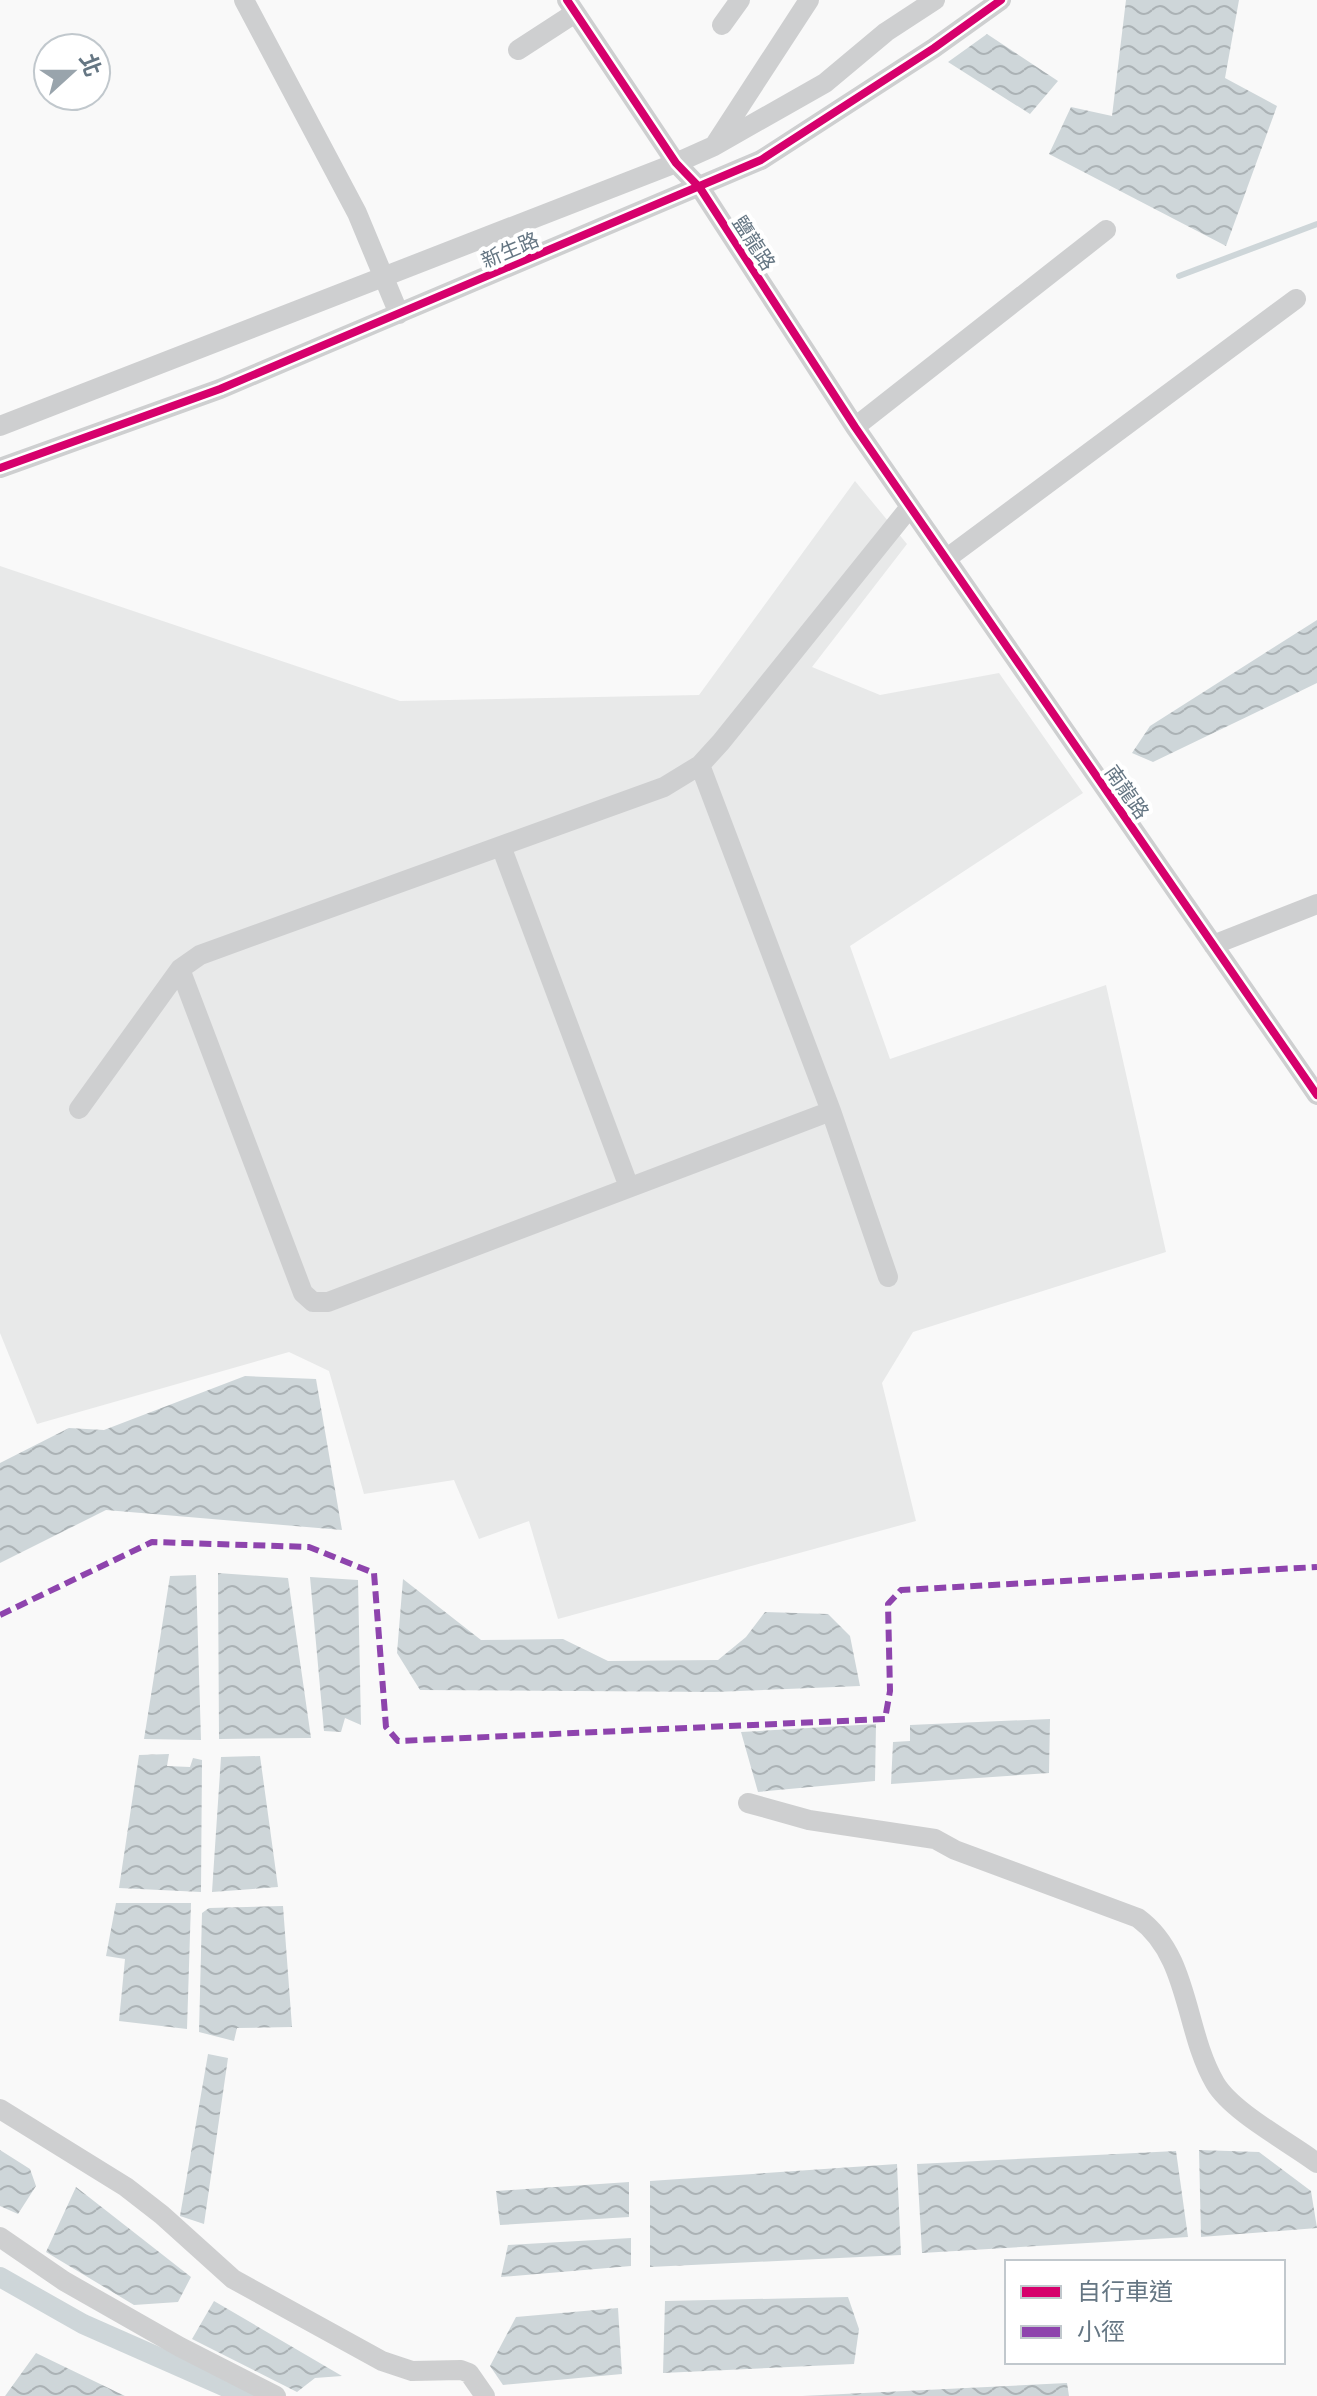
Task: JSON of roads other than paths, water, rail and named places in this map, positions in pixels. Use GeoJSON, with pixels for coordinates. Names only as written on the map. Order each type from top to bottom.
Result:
{"type":"FeatureCollection","features":[{"type":"Feature","properties":{"kind":"street"},"geometry":{"type":"LineString","coordinates":[[244,0],[357,213],[399,314]]}},
{"type":"Feature","properties":{"kind":"street"},"geometry":{"type":"LineString","coordinates":[[722,25],[740,0]]}},
{"type":"Feature","properties":{"kind":"street"},"geometry":{"type":"LineString","coordinates":[[714,146],[809,0]]}},
{"type":"Feature","properties":{"kind":"street","name":"新生路"},"geometry":{"type":"LineString","coordinates":[[0,426],[714,146],[825,83],[886,32],[935,0]]}},
{"type":"Feature","properties":{"kind":"street","name":"新生路"},"geometry":{"type":"LineString","coordinates":[[0,468],[220,389],[761,160],[934,48],[1001,0]]}},
{"type":"Feature","properties":{"kind":"street"},"geometry":{"type":"LineString","coordinates":[[518,50],[571,6]]}},
{"type":"Feature","properties":{"kind":"street","name":"鹽龍路"},"geometry":{"type":"LineString","coordinates":[[571,6],[676,163],[700,188],[910,507]]}},
{"type":"Feature","properties":{"kind":"street"},"geometry":{"type":"LineString","coordinates":[[855,427],[1106,230]]}},
{"type":"Feature","properties":{"kind":"street"},"geometry":{"type":"LineString","coordinates":[[946,559],[1296,299]]}},
{"type":"Feature","properties":{"kind":"street"},"geometry":{"type":"LineString","coordinates":[[79,1109],[180,969],[200,955],[664,787],[700,765],[910,507]]}},
{"type":"Feature","properties":{"kind":"street","name":"南龍路"},"geometry":{"type":"LineString","coordinates":[[910,507],[1317,1095]]}},
{"type":"Feature","properties":{"kind":"street"},"geometry":{"type":"LineString","coordinates":[[700,765],[831,1111],[888,1277]]}},
{"type":"Feature","properties":{"kind":"street"},"geometry":{"type":"LineString","coordinates":[[501,846],[629,1187]]}},
{"type":"Feature","properties":{"kind":"street"},"geometry":{"type":"LineString","coordinates":[[1213,945],[1317,904]]}},
{"type":"Feature","properties":{"kind":"street"},"geometry":{"type":"LineString","coordinates":[[180,969],[303,1293],[313,1302],[328,1302],[831,1111]]}},
{"type":"Feature","properties":{"kind":"street"},"geometry":{"type":"LineString","coordinates":[[748,1803],[809,1820],[935,1839],[955,1850],[1138,1918],[1155,1930],[1172,1959],[1207,2067],[1217,2086],[1243,2110],[1317,2163]]}},
{"type":"Feature","properties":{"kind":"street"},"geometry":{"type":"LineString","coordinates":[[0,2109],[126,2187],[233,2279],[382,2361],[412,2371],[461,2370],[469,2373],[485,2396]]}},
{"type":"Feature","properties":{"kind":"street"},"geometry":{"type":"LineString","coordinates":[[0,2237],[64,2281],[276,2396]]}},
{"type":"Feature","properties":{"kind":"water"},"geometry":{"type":"Polygon","coordinates":[[[1126,0],[1239,0],[1225,78],[1277,106],[1226,246],[1049,154],[1071,107],[1112,116],[1126,0]]]}},
{"type":"Feature","properties":{"kind":"water"},"geometry":{"type":"Polygon","coordinates":[[[987,34],[1058,81],[1030,114],[948,62],[987,34]]]}},
{"type":"Feature","properties":{"kind":"water"},"geometry":{"type":"Polygon","coordinates":[[[1317,620],[1317,683],[1153,762],[1132,753],[1150,726],[1317,620]]]}},
{"type":"Feature","properties":{"kind":"water"},"geometry":{"type":"Polygon","coordinates":[[[245,1376],[316,1379],[342,1530],[106,1510],[0,1563],[0,1463],[69,1428],[104,1430],[245,1376]]]}},
{"type":"Feature","properties":{"kind":"water"},"geometry":{"type":"Polygon","coordinates":[[[218,1573],[288,1578],[311,1738],[219,1739],[218,1573]]]}},
{"type":"Feature","properties":{"kind":"water"},"geometry":{"type":"Polygon","coordinates":[[[196,1575],[201,1740],[144,1739],[170,1576],[196,1575]]]}},
{"type":"Feature","properties":{"kind":"water"},"geometry":{"type":"Polygon","coordinates":[[[310,1577],[358,1580],[361,1725],[345,1718],[341,1732],[324,1731],[310,1577]]]}},
{"type":"Feature","properties":{"kind":"water"},"geometry":{"type":"Polygon","coordinates":[[[403,1579],[481,1640],[563,1639],[608,1661],[718,1660],[746,1637],[765,1612],[828,1614],[850,1636],[860,1686],[715,1692],[420,1690],[397,1653],[403,1579]]]}},
{"type":"Feature","properties":{"kind":"water"},"geometry":{"type":"Polygon","coordinates":[[[1050,1719],[1049,1773],[891,1784],[893,1742],[910,1741],[910,1725],[1050,1719]]]}},
{"type":"Feature","properties":{"kind":"water"},"geometry":{"type":"Polygon","coordinates":[[[876,1724],[875,1781],[758,1792],[741,1732],[876,1724]]]}},
{"type":"Feature","properties":{"kind":"water"},"geometry":{"type":"Polygon","coordinates":[[[169,1754],[167,1766],[190,1767],[193,1758],[202,1760],[201,1892],[119,1888],[139,1755],[169,1754]]]}},
{"type":"Feature","properties":{"kind":"water"},"geometry":{"type":"Polygon","coordinates":[[[260,1756],[278,1887],[212,1892],[221,1757],[260,1756]]]}},
{"type":"Feature","properties":{"kind":"water"},"geometry":{"type":"Polygon","coordinates":[[[116,1903],[191,1903],[187,2029],[119,2021],[125,1959],[106,1956],[116,1903]]]}},
{"type":"Feature","properties":{"kind":"water"},"geometry":{"type":"Polygon","coordinates":[[[283,1906],[292,2027],[237,2028],[234,2041],[199,2032],[202,1913],[209,1908],[283,1906]]]}},
{"type":"Feature","properties":{"kind":"water"},"geometry":{"type":"Polygon","coordinates":[[[208,2054],[228,2058],[204,2224],[180,2216],[208,2054]]]}},
{"type":"Feature","properties":{"kind":"water"},"geometry":{"type":"Polygon","coordinates":[[[0,2150],[30,2169],[36,2186],[18,2214],[0,2206],[0,2150]]]}},
{"type":"Feature","properties":{"kind":"water"},"geometry":{"type":"Polygon","coordinates":[[[1199,2150],[1259,2152],[1311,2191],[1317,2228],[1201,2237],[1199,2150]]]}},
{"type":"Feature","properties":{"kind":"water"},"geometry":{"type":"Polygon","coordinates":[[[1176,2151],[1188,2237],[922,2253],[917,2164],[1176,2151]]]}},
{"type":"Feature","properties":{"kind":"water"},"geometry":{"type":"Polygon","coordinates":[[[897,2164],[901,2255],[650,2267],[650,2181],[897,2164]]]}},
{"type":"Feature","properties":{"kind":"water"},"geometry":{"type":"Polygon","coordinates":[[[629,2182],[629,2217],[500,2225],[496,2191],[629,2182]]]}},
{"type":"Feature","properties":{"kind":"water"},"geometry":{"type":"Polygon","coordinates":[[[76,2187],[191,2277],[178,2302],[134,2305],[46,2252],[76,2187]]]}},
{"type":"Feature","properties":{"kind":"water"},"geometry":{"type":"Polygon","coordinates":[[[631,2238],[631,2266],[501,2277],[508,2245],[631,2238]]]}},
{"type":"Feature","properties":{"kind":"water"},"geometry":{"type":"Polygon","coordinates":[[[848,2297],[859,2329],[854,2364],[663,2373],[665,2301],[848,2297]]]}},
{"type":"Feature","properties":{"kind":"water"},"geometry":{"type":"Polygon","coordinates":[[[214,2301],[342,2376],[315,2378],[297,2392],[192,2339],[214,2301]]]}},
{"type":"Feature","properties":{"kind":"water"},"geometry":{"type":"Polygon","coordinates":[[[618,2308],[622,2374],[503,2385],[490,2366],[516,2317],[618,2308]]]}},
{"type":"Feature","properties":{"kind":"water"},"geometry":{"type":"Polygon","coordinates":[[[36,2353],[125,2396],[5,2396],[36,2353]]]}},
{"type":"Feature","properties":{"kind":"water"},"geometry":{"type":"Polygon","coordinates":[[[1067,2383],[1069,2396],[802,2396],[1067,2383]]]}},
{"type":"Feature","properties":{"kind":"waterway"},"geometry":{"type":"LineString","coordinates":[[1179,276],[1317,224]]}},
{"type":"Feature","properties":{"kind":"waterway"},"geometry":{"type":"LineString","coordinates":[[0,2277],[83,2324],[246,2396]]}}]}
